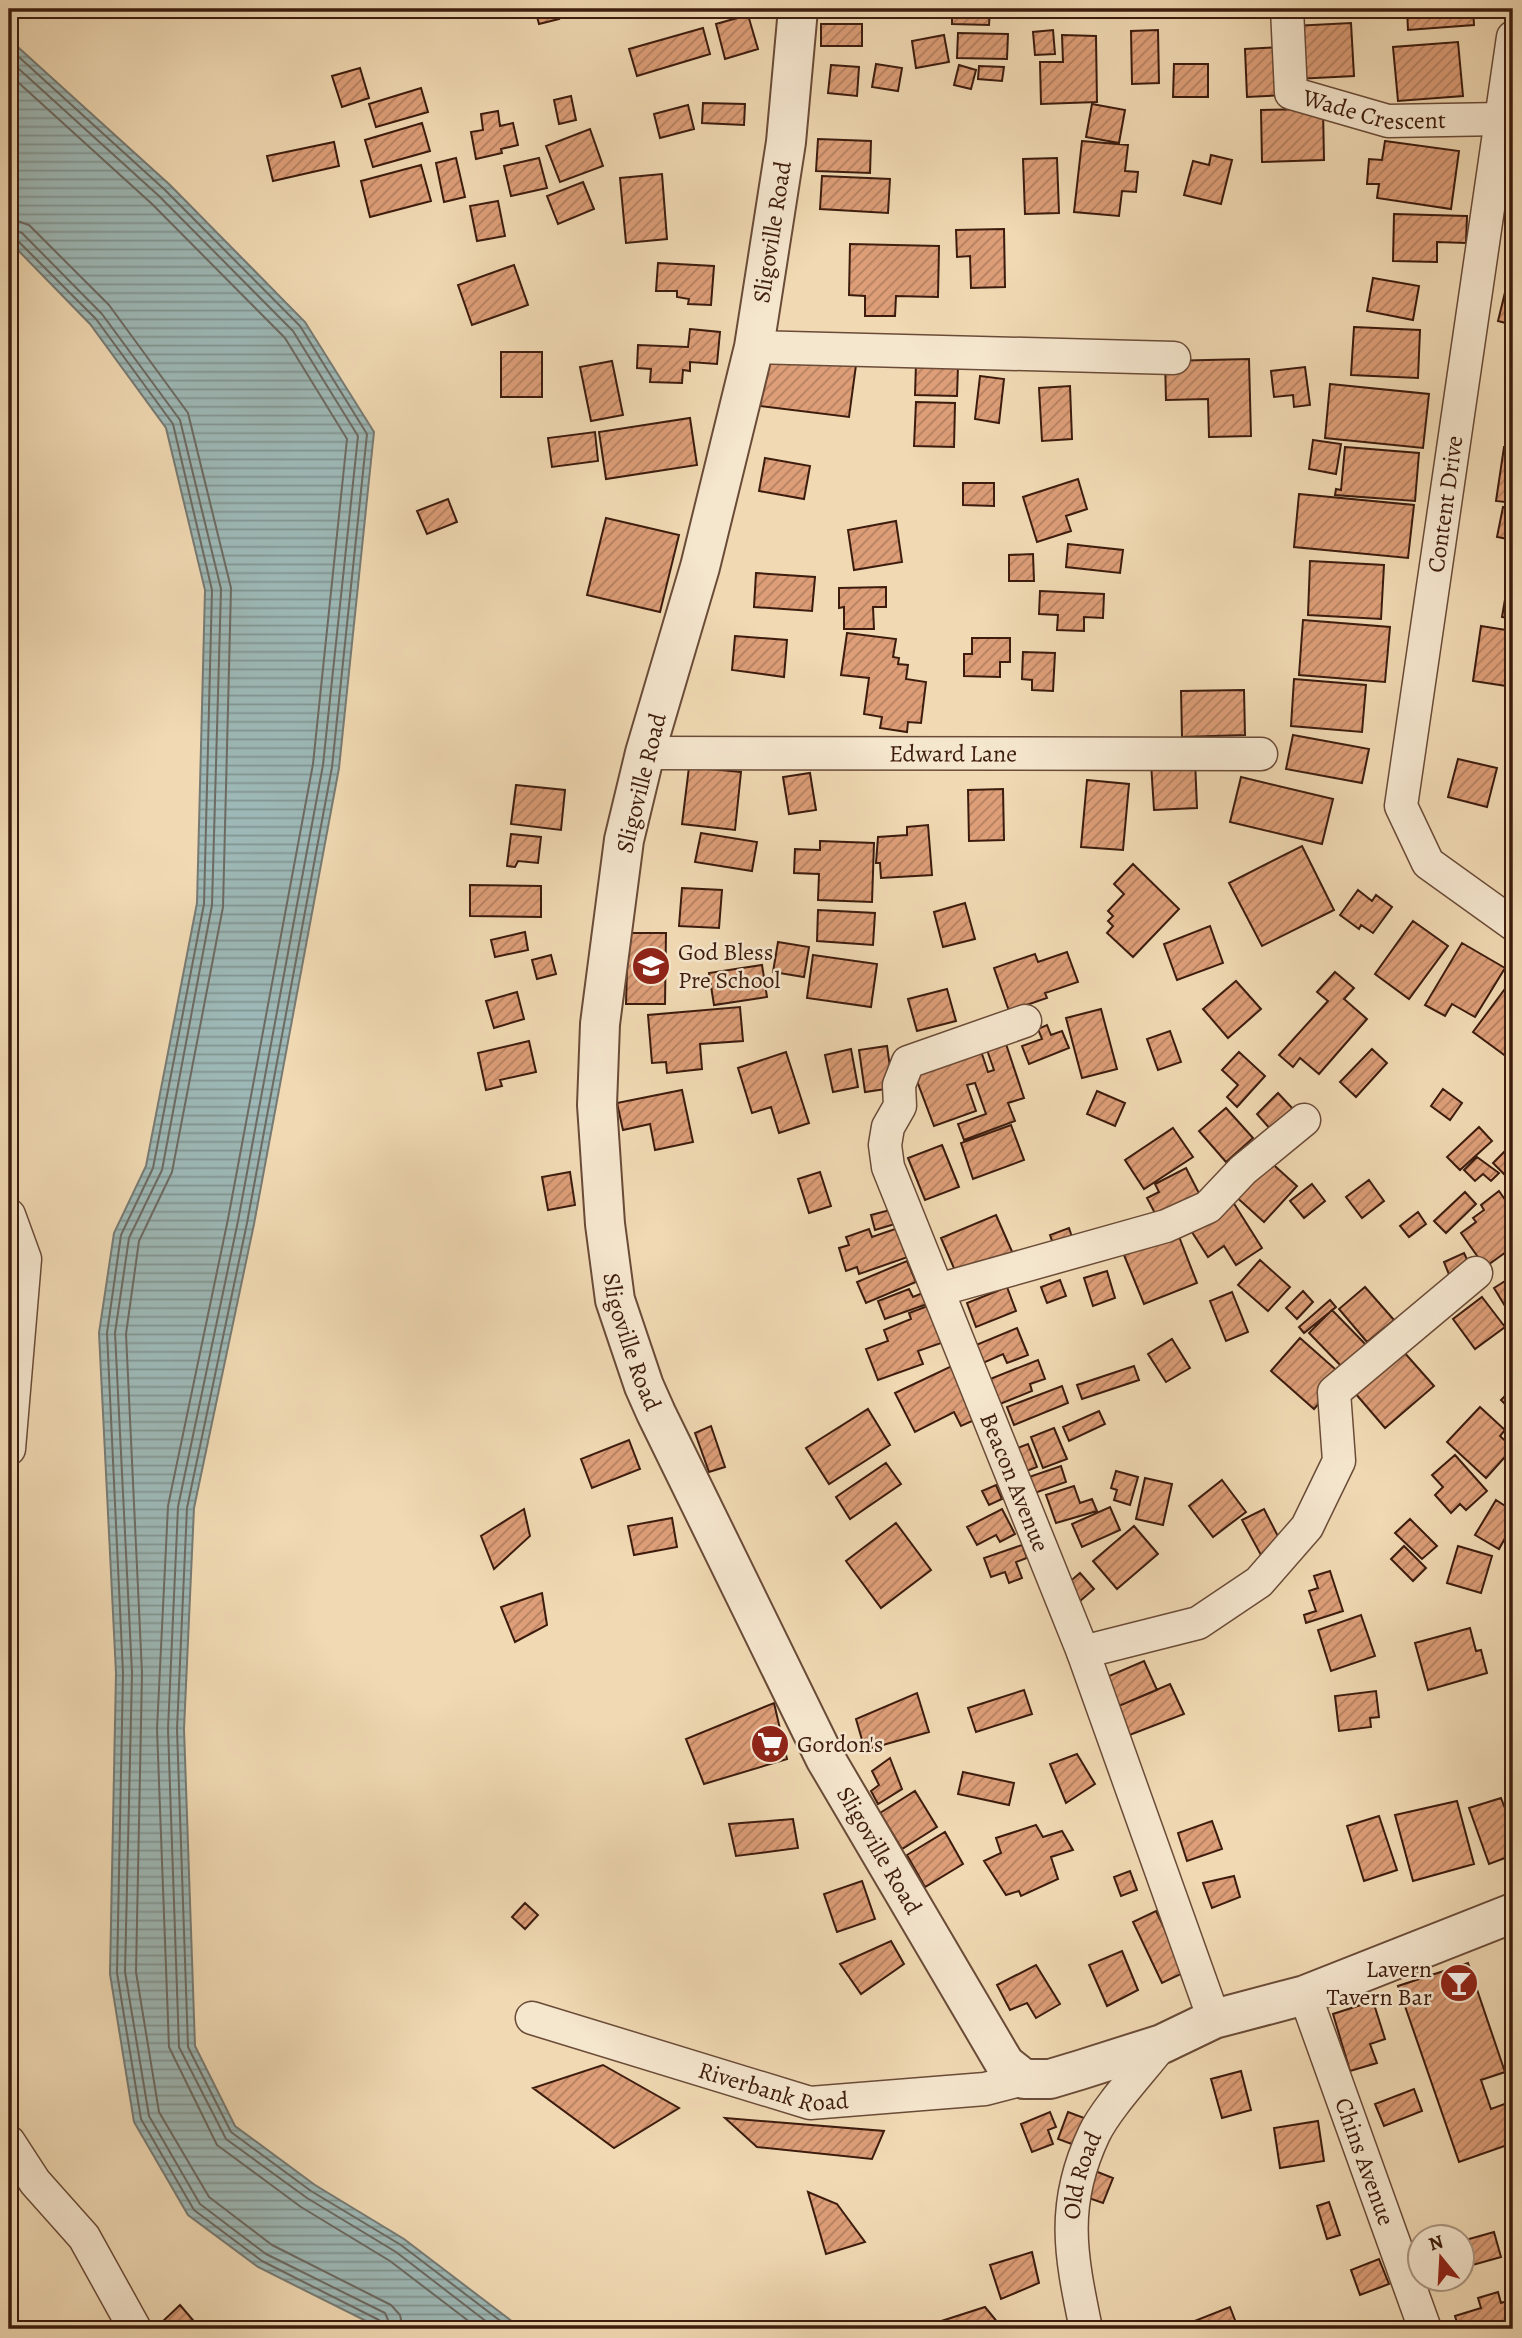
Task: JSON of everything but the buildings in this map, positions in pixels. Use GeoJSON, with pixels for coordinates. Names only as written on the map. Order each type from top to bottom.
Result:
{"type":"FeatureCollection","features":[{"type":"Feature","properties":{"kind":"street","name":"Sligoville Road"},"geometry":{"type":"LineString","coordinates":[[798,9],[786,142],[754,347],[700,567],[645,753],[624,840],[600,1024],[597,1105],[605,1224],[615,1300],[644,1387],[825,1758],[1004,2064],[1024,2080]]}},
{"type":"Feature","properties":{"kind":"street","name":"Wade Crescent"},"geometry":{"type":"LineString","coordinates":[[1287,9],[1291,93],[1388,121],[1502,119]]}},
{"type":"Feature","properties":{"kind":"street","name":"Content Drive"},"geometry":{"type":"LineString","coordinates":[[1513,37],[1401,806],[1428,863],[1513,924]]}},
{"type":"Feature","properties":{"kind":"street"},"geometry":{"type":"LineString","coordinates":[[754,347],[1174,358]]}},
{"type":"Feature","properties":{"kind":"street","name":"Edward Lane"},"geometry":{"type":"LineString","coordinates":[[645,753],[1261,754]]}},
{"type":"Feature","properties":{"kind":"street","name":"Beacon Avenue"},"geometry":{"type":"LineString","coordinates":[[1025,1021],[919,1061],[908,1062],[899,1085],[900,1106],[888,1127],[885,1145],[888,1167],[1083,1652],[1214,2019]]}},
{"type":"Feature","properties":{"kind":"street"},"geometry":{"type":"LineString","coordinates":[[938,1290],[1166,1226],[1208,1207],[1242,1170],[1304,1120]]}},
{"type":"Feature","properties":{"kind":"street"},"geometry":{"type":"LineString","coordinates":[[9,1215],[25,1259],[9,1449]]}},
{"type":"Feature","properties":{"kind":"street"},"geometry":{"type":"LineString","coordinates":[[1083,1652],[1198,1623],[1259,1582],[1307,1527],[1339,1461],[1334,1392],[1476,1273]]}},
{"type":"Feature","properties":{"kind":"street"},"geometry":{"type":"LineString","coordinates":[[1024,2080],[1050,2079],[1162,2044],[1214,2019],[1305,1995],[1513,1913]]}},
{"type":"Feature","properties":{"kind":"street","name":"Chins Avenue"},"geometry":{"type":"LineString","coordinates":[[1305,1995],[1426,2329]]}},
{"type":"Feature","properties":{"kind":"street","name":"Riverbank Road"},"geometry":{"type":"LineString","coordinates":[[532,2018],[810,2103],[985,2089],[1024,2080]]}},
{"type":"Feature","properties":{"kind":"street","name":"Old Road"},"geometry":{"type":"LineString","coordinates":[[1086,2329],[1071,2255],[1070,2208],[1095,2133],[1162,2044]]}},
{"type":"Feature","properties":{"kind":"street"},"geometry":{"type":"LineString","coordinates":[[9,2142],[35,2182],[84,2237],[135,2329]]}},
{"type":"Feature","properties":{"kind":"water"},"geometry":{"type":"Polygon","coordinates":[[[9,39],[170,185],[305,322],[374,432],[339,768],[254,1224],[194,1508],[184,1729],[195,2046],[235,2126],[315,2185],[404,2239],[522,2329],[382,2329],[258,2267],[188,2215],[134,2122],[110,1974],[116,1673],[99,1333],[114,1233],[146,1166],[197,903],[205,590],[166,428],[90,324],[9,241],[9,39]]]}},
{"type":"Feature","properties":{"kind":"place","name":"God Bless Pre School"},"geometry":{"type":"Point","coordinates":[651,966]}},
{"type":"Feature","properties":{"kind":"place","name":"Gordon's"},"geometry":{"type":"Point","coordinates":[770,1744]}},
{"type":"Feature","properties":{"kind":"place","name":"Lavern Tavern Bar"},"geometry":{"type":"Point","coordinates":[1459,1983]}}]}
